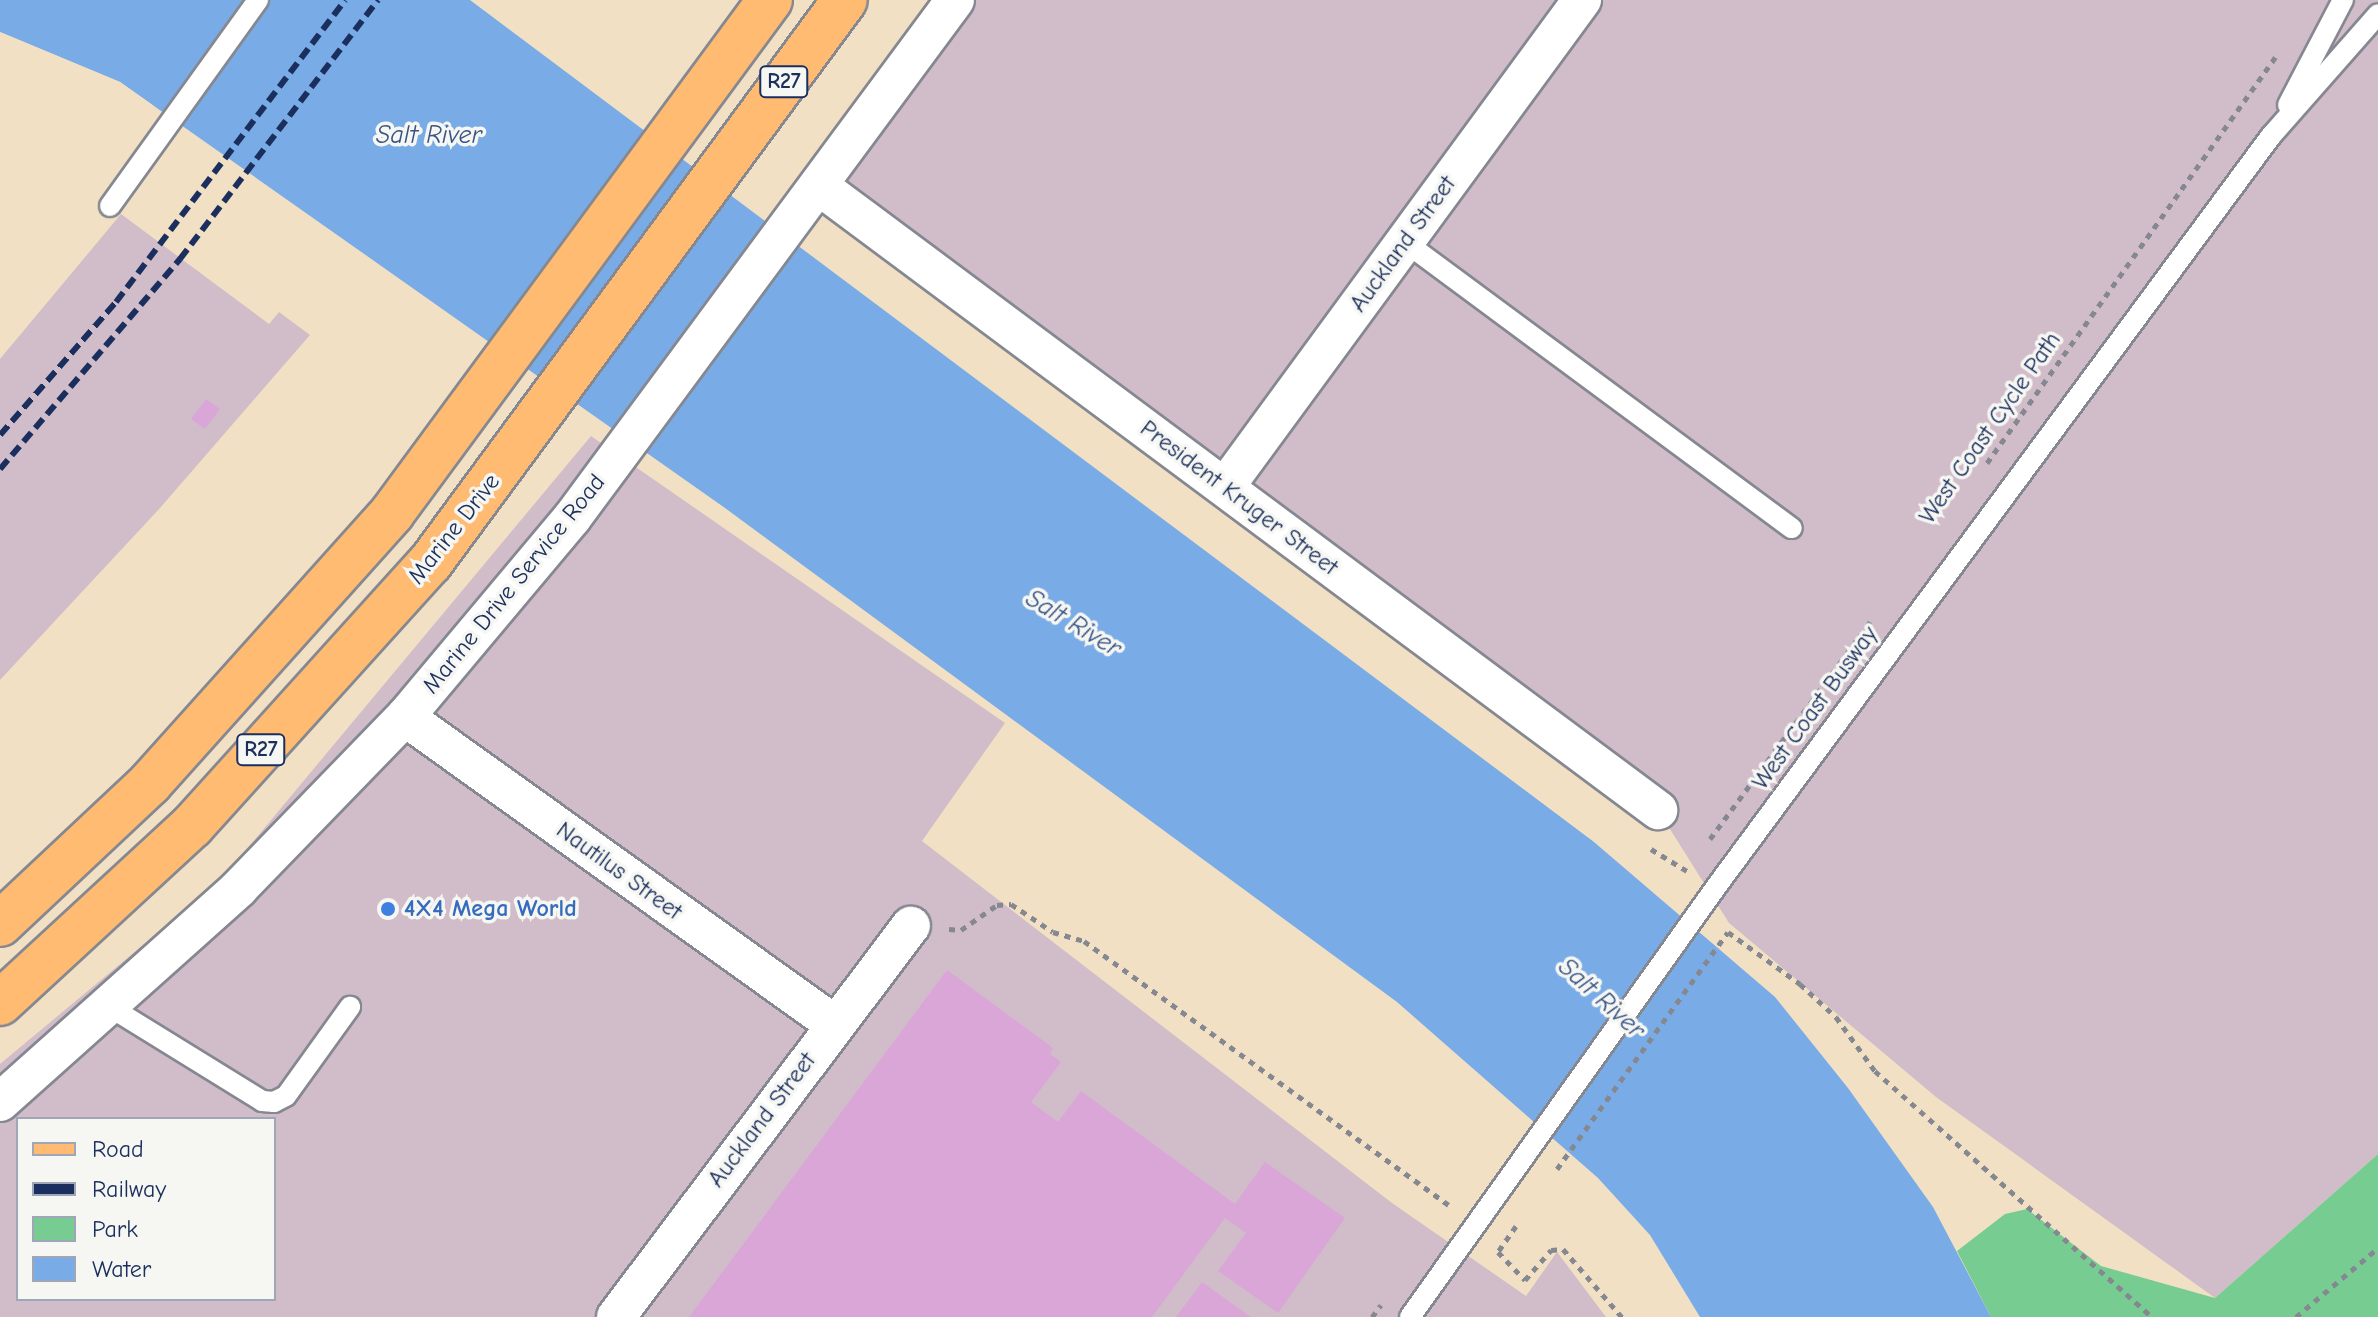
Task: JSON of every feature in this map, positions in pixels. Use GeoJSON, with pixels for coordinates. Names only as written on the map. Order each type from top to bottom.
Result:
{"type":"FeatureCollection","features":[{"type":"Feature","properties":{"kind":"main road","name":"R27"},"geometry":{"type":"LineString","coordinates":[[0,924],[150,783],[297,624],[392,513],[770,0]]}},
{"type":"Feature","properties":{"kind":"main road","name":"Marine Drive"},"geometry":{"type":"LineString","coordinates":[[0,1003],[192,826],[430,563],[845,0]]}},
{"type":"Feature","properties":{"kind":"street","name":"Marine Drive Service Road"},"geometry":{"type":"LineString","coordinates":[[0,1102],[110,1007],[239,888],[405,717],[572,518],[955,0]]}},
{"type":"Feature","properties":{"kind":"street","name":"Auckland Street"},"geometry":{"type":"LineString","coordinates":[[1225,487],[1582,0]]}},
{"type":"Feature","properties":{"kind":"street","name":"President Kruger Street"},"geometry":{"type":"LineString","coordinates":[[819,186],[1658,810]]}},
{"type":"Feature","properties":{"kind":"street","name":"Nautilus Street"},"geometry":{"type":"LineString","coordinates":[[405,717],[834,1024]]}},
{"type":"Feature","properties":{"kind":"street","name":"Auckland Street"},"geometry":{"type":"LineString","coordinates":[[616,1317],[834,1024],[911,926]]}},
{"type":"Feature","properties":{"kind":"lane"},"geometry":{"type":"LineString","coordinates":[[110,206],[258,0]]}},
{"type":"Feature","properties":{"kind":"lane","name":"West Coast Busway"},"geometry":{"type":"LineString","coordinates":[[2271,136],[2343,0]]}},
{"type":"Feature","properties":{"kind":"lane","name":"West Coast Busway"},"geometry":{"type":"LineString","coordinates":[[1410,1317],[1716,887],[2271,136],[2378,14]]}},
{"type":"Feature","properties":{"kind":"lane"},"geometry":{"type":"LineString","coordinates":[[1405,242],[1792,528]]}},
{"type":"Feature","properties":{"kind":"lane"},"geometry":{"type":"LineString","coordinates":[[110,1007],[262,1101],[274,1102],[286,1096],[350,1007]]}},
{"type":"Feature","properties":{"kind":"path","name":"West Coast Cycle Path"},"geometry":{"type":"LineString","coordinates":[[1979,475],[2283,48]]}},
{"type":"Feature","properties":{"kind":"path"},"geometry":{"type":"LineString","coordinates":[[1704,847],[1877,612]]}},
{"type":"Feature","properties":{"kind":"path"},"geometry":{"type":"LineString","coordinates":[[1651,849],[1687,871],[1696,859]]}},
{"type":"Feature","properties":{"kind":"path"},"geometry":{"type":"LineString","coordinates":[[911,926],[961,930],[997,905],[1011,904],[1053,932],[1084,941],[1449,1205]]}},
{"type":"Feature","properties":{"kind":"path"},"geometry":{"type":"LineString","coordinates":[[1547,1182],[1728,932],[1800,984],[1836,1017],[1875,1071],[2152,1317]]}},
{"type":"Feature","properties":{"kind":"path"},"geometry":{"type":"LineString","coordinates":[[1522,1218],[1498,1252],[1525,1280],[1551,1250],[1563,1249],[1622,1317]]}},
{"type":"Feature","properties":{"kind":"path"},"geometry":{"type":"LineString","coordinates":[[2296,1317],[2378,1248]]}},
{"type":"Feature","properties":{"kind":"shaded area"},"geometry":{"type":"Polygon","coordinates":[[[955,0],[2378,0],[2378,1154],[2215,1298],[1936,1097],[1729,923],[1658,810],[819,186],[955,0]]]}},
{"type":"Feature","properties":{"kind":"shaded area"},"geometry":{"type":"Polygon","coordinates":[[[121,214],[269,324],[279,312],[310,335],[160,508],[0,680],[0,359],[121,214]]]}},
{"type":"Feature","properties":{"kind":"shaded area"},"geometry":{"type":"Polygon","coordinates":[[[591,436],[1005,723],[922,841],[1392,1203],[1526,1296],[1557,1252],[1606,1317],[0,1317],[0,1064],[221,880],[591,436]]]}},
{"type":"Feature","properties":{"kind":"green space"},"geometry":{"type":"Polygon","coordinates":[[[2378,1154],[2378,1317],[1991,1317],[1957,1251],[2005,1214],[2027,1209],[2101,1266],[2215,1298],[2378,1154]]]}},
{"type":"Feature","properties":{"kind":"water","name":"Salt River"},"geometry":{"type":"Polygon","coordinates":[[[0,0],[470,0],[1594,842],[1775,997],[1848,1088],[1933,1207],[1991,1317],[1700,1317],[1650,1235],[1598,1178],[1397,1002],[725,508],[120,82],[0,32],[0,0]]]}},
{"type":"Feature","properties":{"kind":"pier"},"geometry":{"type":"Polygon","coordinates":[[[0,32],[120,82],[154,106],[118,86],[16,47],[0,32]]]}},
{"type":"Feature","properties":{"kind":"building"},"geometry":{"type":"Polygon","coordinates":[[[206,399],[220,409],[205,429],[191,419],[206,399]]]}},
{"type":"Feature","properties":{"kind":"building"},"geometry":{"type":"Polygon","coordinates":[[[947,970],[1053,1048],[1050,1054],[1061,1062],[1031,1102],[1058,1122],[1081,1091],[1235,1204],[1265,1162],[1345,1218],[1278,1313],[1218,1271],[1246,1233],[1225,1218],[1152,1317],[689,1317],[947,970]]]}},
{"type":"Feature","properties":{"kind":"building"},"geometry":{"type":"Polygon","coordinates":[[[1202,1282],[1251,1317],[1176,1317],[1202,1282]]]}},
{"type":"Feature","properties":{"kind":"railway"},"geometry":{"type":"LineString","coordinates":[[0,435],[116,302],[345,0]]}},
{"type":"Feature","properties":{"kind":"railway"},"geometry":{"type":"LineString","coordinates":[[0,469],[180,259],[378,0]]}},
{"type":"Feature","properties":{"kind":"place","name":"4X4 Mega World"},"geometry":{"type":"Point","coordinates":[388,909]}}]}
